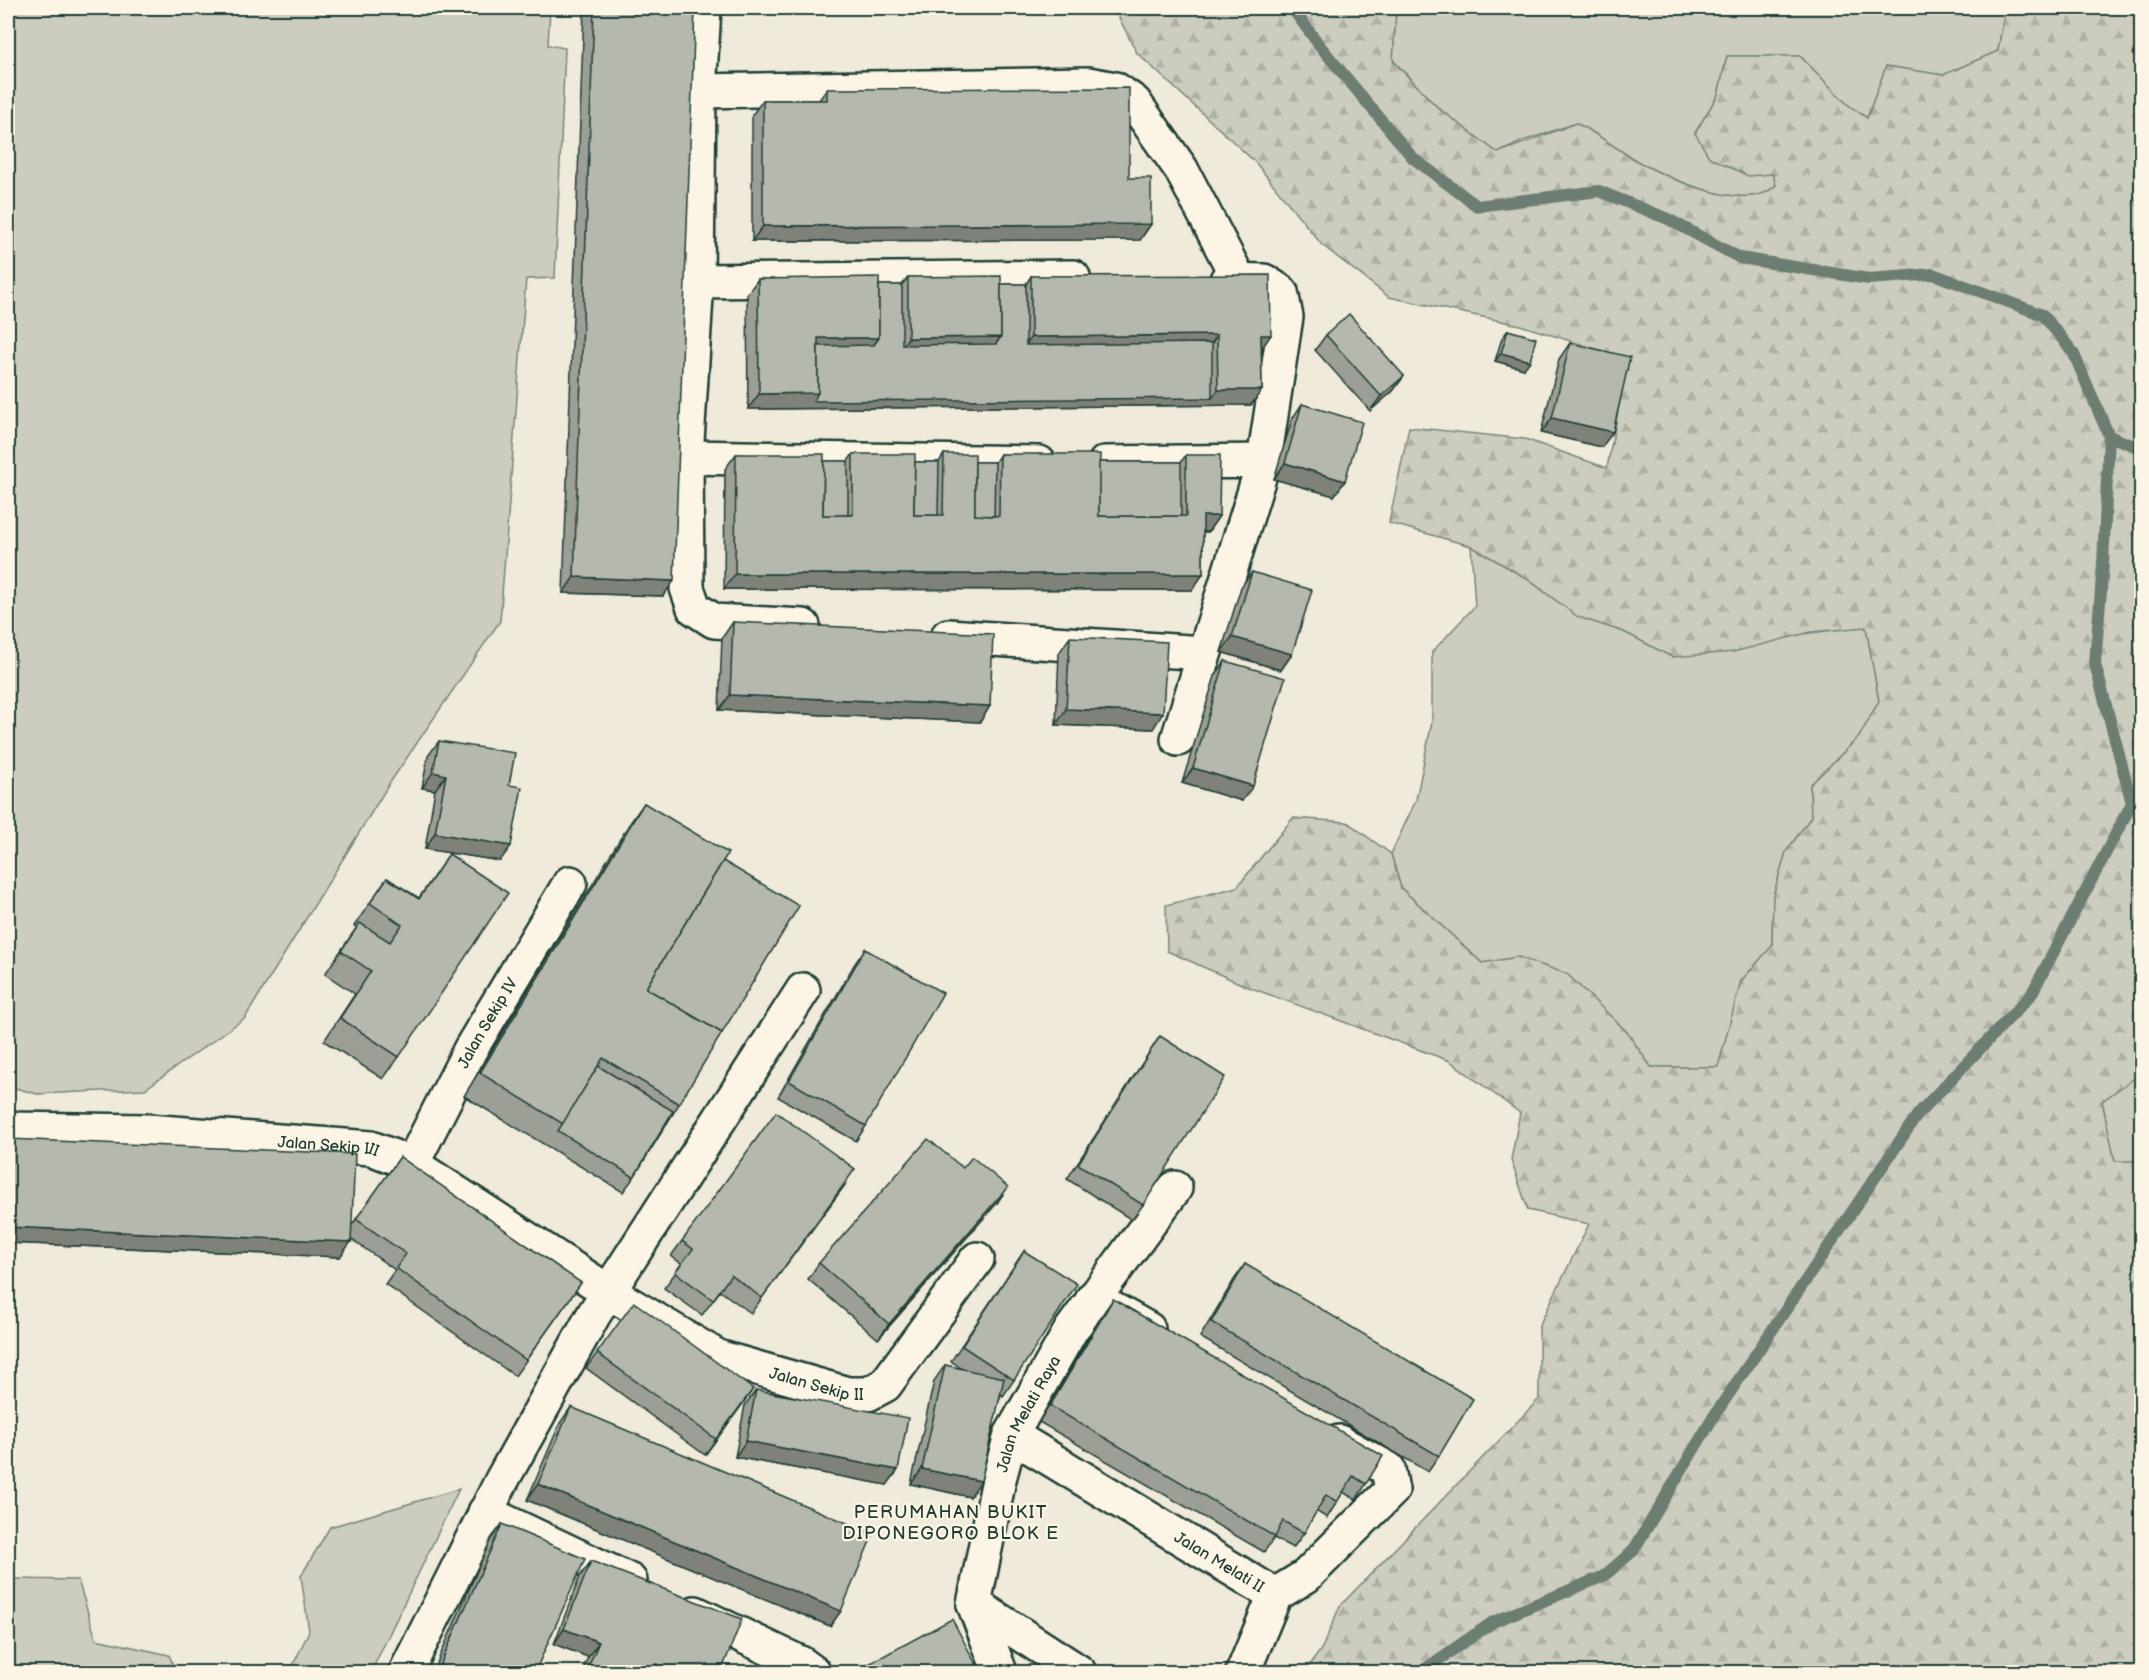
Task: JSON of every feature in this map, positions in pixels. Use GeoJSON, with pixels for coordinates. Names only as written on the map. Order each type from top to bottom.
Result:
{"type":"FeatureCollection","features":[{"type":"Feature","properties":{"kind":"street"},"geometry":{"type":"LineString","coordinates":[[704,8],[699,91],[697,281],[686,457],[687,588],[694,608],[714,621],[834,628]]}},
{"type":"Feature","properties":{"kind":"street"},"geometry":{"type":"LineString","coordinates":[[699,91],[1088,84],[1115,88],[1134,102],[1181,169],[1239,280]]}},
{"type":"Feature","properties":{"kind":"street"},"geometry":{"type":"LineString","coordinates":[[697,281],[1108,277]]}},
{"type":"Feature","properties":{"kind":"street"},"geometry":{"type":"LineString","coordinates":[[1178,739],[1264,461],[1286,317],[1281,292],[1264,281],[1197,278]]}},
{"type":"Feature","properties":{"kind":"street"},"geometry":{"type":"LineString","coordinates":[[686,457],[1072,463],[1264,461]]}},
{"type":"Feature","properties":{"kind":"street"},"geometry":{"type":"LineString","coordinates":[[917,634],[1204,653]]}},
{"type":"Feature","properties":{"kind":"street","name":"Jalan Sekip IV"},"geometry":{"type":"LineString","coordinates":[[412,1164],[470,1050],[570,884]]}},
{"type":"Feature","properties":{"kind":"street"},"geometry":{"type":"LineString","coordinates":[[406,1672],[485,1512],[540,1408],[609,1292],[803,990]]}},
{"type":"Feature","properties":{"kind":"street","name":"Jalan Sekip III"},"geometry":{"type":"LineString","coordinates":[[8,1129],[147,1131],[371,1148],[412,1164],[609,1292]]}},
{"type":"Feature","properties":{"kind":"street","name":"Jalan Melati Raya"},"geometry":{"type":"LineString","coordinates":[[975,1604],[999,1479],[1011,1435],[1071,1330],[1174,1188]]}},
{"type":"Feature","properties":{"kind":"street","name":"Jalan Sekip II"},"geometry":{"type":"LineString","coordinates":[[609,1292],[718,1357],[848,1394],[868,1394],[885,1385],[977,1258]]}},
{"type":"Feature","properties":{"kind":"street"},"geometry":{"type":"LineString","coordinates":[[1093,1298],[1171,1342]]}},
{"type":"Feature","properties":{"kind":"street","name":"Jalan Melati II"},"geometry":{"type":"LineString","coordinates":[[1011,1435],[1275,1595],[1306,1576],[1392,1490],[1388,1469],[1310,1425]]}},
{"type":"Feature","properties":{"kind":"street"},"geometry":{"type":"LineString","coordinates":[[485,1512],[802,1664],[813,1672]]}},
{"type":"Feature","properties":{"kind":"street"},"geometry":{"type":"LineString","coordinates":[[1243,1672],[1275,1595]]}},
{"type":"Feature","properties":{"kind":"street"},"geometry":{"type":"LineString","coordinates":[[975,1604],[1000,1672]]}},
{"type":"Feature","properties":{"kind":"street"},"geometry":{"type":"LineString","coordinates":[[975,1604],[1079,1672]]}},
{"type":"Feature","properties":{"kind":"green space"},"geometry":{"type":"Polygon","coordinates":[[[8,8],[550,8],[548,45],[565,48],[555,278],[526,279],[500,621],[389,784],[245,1018],[145,1089],[37,1094],[8,1086],[8,8]]]}},
{"type":"Feature","properties":{"kind":"green space"},"geometry":{"type":"Polygon","coordinates":[[[1114,8],[1396,8],[1393,61],[1438,108],[1498,153],[1576,123],[1635,160],[1673,179],[1711,192],[1748,196],[1764,193],[1776,185],[1773,174],[1748,176],[1709,157],[1695,133],[1718,95],[1727,56],[1800,56],[1847,104],[1867,118],[1886,66],[1943,75],[1998,51],[2005,8],[2141,8],[2142,1073],[2102,1101],[2115,1161],[2141,1161],[2141,1672],[1305,1672],[1322,1648],[1340,1606],[1539,1399],[1539,1326],[1589,1224],[1528,1210],[1511,1160],[1520,1113],[1450,1061],[1246,986],[1167,951],[1166,905],[1237,887],[1293,818],[1347,822],[1391,854],[1401,888],[1482,963],[1518,957],[1567,974],[1626,1031],[1651,1067],[1718,1067],[1741,981],[1772,946],[1773,896],[1786,852],[1811,817],[1810,785],[1859,737],[1879,701],[1866,627],[1811,632],[1733,652],[1672,657],[1624,632],[1578,617],[1526,578],[1471,546],[1389,523],[1409,427],[1525,439],[1607,468],[1628,359],[1520,325],[1389,297],[1322,245],[1255,162],[1137,53],[1114,8]]]}},
{"type":"Feature","properties":{"kind":"green space"},"geometry":{"type":"Polygon","coordinates":[[[1396,8],[2005,8],[1998,51],[1943,75],[1886,66],[1867,118],[1847,104],[1800,56],[1727,56],[1718,95],[1695,133],[1773,174],[1776,185],[1763,193],[1748,196],[1710,192],[1673,179],[1635,160],[1576,123],[1523,141],[1498,153],[1438,108],[1393,60],[1396,8]]]}},
{"type":"Feature","properties":{"kind":"green space"},"geometry":{"type":"Polygon","coordinates":[[[1471,546],[1526,578],[1578,616],[1624,632],[1672,657],[1794,635],[1866,626],[1879,701],[1859,737],[1810,785],[1811,817],[1786,852],[1773,896],[1772,946],[1741,981],[1719,1067],[1651,1067],[1626,1031],[1598,1005],[1518,957],[1482,963],[1401,888],[1391,854],[1416,800],[1432,722],[1432,652],[1475,606],[1471,546]]]}},
{"type":"Feature","properties":{"kind":"green space"},"geometry":{"type":"Polygon","coordinates":[[[2141,1073],[2141,1161],[2115,1162],[2102,1101],[2141,1073]]]}},
{"type":"Feature","properties":{"kind":"green space"},"geometry":{"type":"Polygon","coordinates":[[[459,1489],[371,1672],[290,1672],[309,1631],[301,1576],[330,1527],[459,1489]]]}},
{"type":"Feature","properties":{"kind":"green space"},"geometry":{"type":"Polygon","coordinates":[[[8,1579],[78,1580],[96,1639],[169,1655],[176,1672],[8,1672],[8,1579]]]}},
{"type":"Feature","properties":{"kind":"building"},"geometry":{"type":"Polygon","coordinates":[[[594,8],[695,8],[674,581],[574,577],[594,8]]]}},
{"type":"Feature","properties":{"kind":"building"},"geometry":{"type":"Polygon","coordinates":[[[1129,88],[1129,178],[1151,178],[1151,224],[763,226],[763,100],[827,100],[827,89],[1129,88]]]}},
{"type":"Feature","properties":{"kind":"building"},"geometry":{"type":"Polygon","coordinates":[[[1270,275],[1271,335],[1261,335],[1262,390],[1218,390],[1217,335],[1031,337],[1031,276],[1270,275]]]}},
{"type":"Feature","properties":{"kind":"building"},"geometry":{"type":"Polygon","coordinates":[[[1001,276],[1001,337],[908,338],[908,277],[1001,276]]]}},
{"type":"Feature","properties":{"kind":"building"},"geometry":{"type":"Polygon","coordinates":[[[879,277],[879,338],[818,338],[818,393],[759,394],[758,279],[879,277]]]}},
{"type":"Feature","properties":{"kind":"building"},"geometry":{"type":"Polygon","coordinates":[[[1001,284],[1026,284],[1026,345],[1212,343],[1212,398],[813,401],[818,393],[818,346],[874,345],[879,338],[879,285],[902,285],[902,345],[996,344],[1001,337],[1001,284]]]}},
{"type":"Feature","properties":{"kind":"building"},"geometry":{"type":"Polygon","coordinates":[[[1349,314],[1404,376],[1381,396],[1326,335],[1349,314]]]}},
{"type":"Feature","properties":{"kind":"building"},"geometry":{"type":"Polygon","coordinates":[[[1508,330],[1536,338],[1530,361],[1501,353],[1508,330]]]}},
{"type":"Feature","properties":{"kind":"building"},"geometry":{"type":"Polygon","coordinates":[[[1570,343],[1630,357],[1613,432],[1552,418],[1570,343]]]}},
{"type":"Feature","properties":{"kind":"building"},"geometry":{"type":"Polygon","coordinates":[[[1302,404],[1362,422],[1345,481],[1285,463],[1302,404]]]}},
{"type":"Feature","properties":{"kind":"building"},"geometry":{"type":"Polygon","coordinates":[[[736,454],[824,454],[823,515],[853,515],[853,454],[915,454],[914,515],[943,515],[944,454],[975,454],[975,515],[999,516],[1000,454],[1100,454],[1099,516],[1186,516],[1186,455],[1220,455],[1219,516],[1203,516],[1203,574],[735,574],[736,454]]]}},
{"type":"Feature","properties":{"kind":"building"},"geometry":{"type":"Polygon","coordinates":[[[824,461],[848,461],[848,515],[823,515],[824,461]]]}},
{"type":"Feature","properties":{"kind":"building"},"geometry":{"type":"Polygon","coordinates":[[[915,462],[939,462],[938,515],[914,515],[915,462]]]}},
{"type":"Feature","properties":{"kind":"building"},"geometry":{"type":"Polygon","coordinates":[[[975,462],[995,462],[994,516],[975,515],[975,462]]]}},
{"type":"Feature","properties":{"kind":"building"},"geometry":{"type":"Polygon","coordinates":[[[1099,462],[1181,462],[1181,516],[1099,516],[1099,462]]]}},
{"type":"Feature","properties":{"kind":"building"},"geometry":{"type":"Polygon","coordinates":[[[1252,572],[1312,590],[1292,654],[1232,637],[1252,572]]]}},
{"type":"Feature","properties":{"kind":"building"},"geometry":{"type":"Polygon","coordinates":[[[733,622],[993,634],[990,706],[730,695],[733,622]]]}},
{"type":"Feature","properties":{"kind":"building"},"geometry":{"type":"Polygon","coordinates":[[[1070,637],[1167,642],[1163,713],[1066,709],[1070,637]]]}},
{"type":"Feature","properties":{"kind":"building"},"geometry":{"type":"Polygon","coordinates":[[[1225,661],[1285,678],[1253,786],[1193,768],[1225,661]]]}},
{"type":"Feature","properties":{"kind":"building"},"geometry":{"type":"Polygon","coordinates":[[[439,741],[515,753],[509,785],[522,787],[511,846],[435,833],[446,775],[433,772],[439,741]]]}},
{"type":"Feature","properties":{"kind":"building"},"geometry":{"type":"Polygon","coordinates":[[[644,803],[728,853],[646,988],[722,1033],[679,1104],[603,1058],[563,1124],[480,1073],[644,803]]]}},
{"type":"Feature","properties":{"kind":"building"},"geometry":{"type":"Polygon","coordinates":[[[449,854],[508,893],[399,1057],[340,1018],[371,971],[341,951],[360,923],[390,942],[402,925],[370,903],[387,878],[419,899],[449,854]]]}},
{"type":"Feature","properties":{"kind":"building"},"geometry":{"type":"Polygon","coordinates":[[[723,861],[799,906],[722,1033],[646,988],[723,861]]]}},
{"type":"Feature","properties":{"kind":"building"},"geometry":{"type":"Polygon","coordinates":[[[865,949],[943,993],[866,1126],[789,1081],[865,949]]]}},
{"type":"Feature","properties":{"kind":"building"},"geometry":{"type":"Polygon","coordinates":[[[1160,1036],[1225,1077],[1143,1205],[1078,1164],[1160,1036]]]}},
{"type":"Feature","properties":{"kind":"building"},"geometry":{"type":"Polygon","coordinates":[[[598,1066],[673,1111],[634,1177],[558,1131],[598,1066]]]}},
{"type":"Feature","properties":{"kind":"building"},"geometry":{"type":"Polygon","coordinates":[[[776,1112],[855,1169],[762,1298],[731,1275],[713,1300],[675,1272],[693,1249],[682,1241],[776,1112]]]}},
{"type":"Feature","properties":{"kind":"building"},"geometry":{"type":"Polygon","coordinates":[[[8,1139],[355,1154],[351,1242],[8,1227],[8,1139]]]}},
{"type":"Feature","properties":{"kind":"building"},"geometry":{"type":"Polygon","coordinates":[[[928,1139],[963,1168],[972,1157],[1008,1187],[889,1324],[819,1263],[928,1139]]]}},
{"type":"Feature","properties":{"kind":"building"},"geometry":{"type":"Polygon","coordinates":[[[400,1157],[581,1283],[526,1360],[396,1268],[406,1254],[356,1219],[400,1157]]]}},
{"type":"Feature","properties":{"kind":"building"},"geometry":{"type":"Polygon","coordinates":[[[1024,1251],[1077,1284],[1014,1380],[962,1346],[1024,1251]]]}},
{"type":"Feature","properties":{"kind":"building"},"geometry":{"type":"Polygon","coordinates":[[[1245,1264],[1473,1399],[1439,1456],[1211,1322],[1245,1264]]]}},
{"type":"Feature","properties":{"kind":"building"},"geometry":{"type":"Polygon","coordinates":[[[1113,1299],[1383,1456],[1366,1484],[1353,1476],[1337,1502],[1326,1495],[1304,1533],[1283,1521],[1275,1537],[1050,1406],[1113,1299]]]}},
{"type":"Feature","properties":{"kind":"building"},"geometry":{"type":"Polygon","coordinates":[[[634,1302],[753,1389],[716,1439],[597,1353],[634,1302]]]}},
{"type":"Feature","properties":{"kind":"building"},"geometry":{"type":"Polygon","coordinates":[[[945,1365],[1004,1378],[981,1481],[922,1469],[945,1365]]]}},
{"type":"Feature","properties":{"kind":"building"},"geometry":{"type":"Polygon","coordinates":[[[756,1390],[908,1418],[898,1470],[746,1441],[756,1390]]]}},
{"type":"Feature","properties":{"kind":"building"},"geometry":{"type":"Polygon","coordinates":[[[571,1407],[873,1534],[841,1611],[538,1484],[571,1407]]]}},
{"type":"Feature","properties":{"kind":"building"},"geometry":{"type":"Polygon","coordinates":[[[502,1524],[585,1559],[535,1672],[437,1672],[502,1524]]]}},
{"type":"Feature","properties":{"kind":"building"},"geometry":{"type":"Polygon","coordinates":[[[591,1561],[742,1619],[721,1672],[678,1672],[656,1664],[653,1672],[586,1672],[599,1642],[564,1629],[591,1561]]]}},
{"type":"Feature","properties":{"kind":"building"},"geometry":{"type":"Polygon","coordinates":[[[952,1619],[980,1672],[866,1672],[863,1667],[952,1619]]]}},
{"type":"Feature","properties":{"kind":"building"},"geometry":{"type":"Polygon","coordinates":[[[817,1667],[820,1672],[808,1672],[817,1667]]]}},
{"type":"Feature","properties":{"kind":"waterway"},"geometry":{"type":"LineString","coordinates":[[1292,8],[1320,46],[1413,158],[1477,206],[1599,191],[1668,219],[1740,258],[1869,279],[1933,274],[2043,315],[2073,352],[2109,436],[2103,564],[2095,664],[2132,803],[2031,995],[1918,1114],[1714,1416],[1633,1551],[1604,1576],[1493,1622],[1421,1672]]}},
{"type":"Feature","properties":{"kind":"waterway"},"geometry":{"type":"LineString","coordinates":[[2109,436],[2142,449]]}},
{"type":"Feature","properties":{"kind":"district","name":"PERUMAHAN BUKIT DIPONEGORO BLOK E"},"geometry":{"type":"Point","coordinates":[951,1522]}}]}
